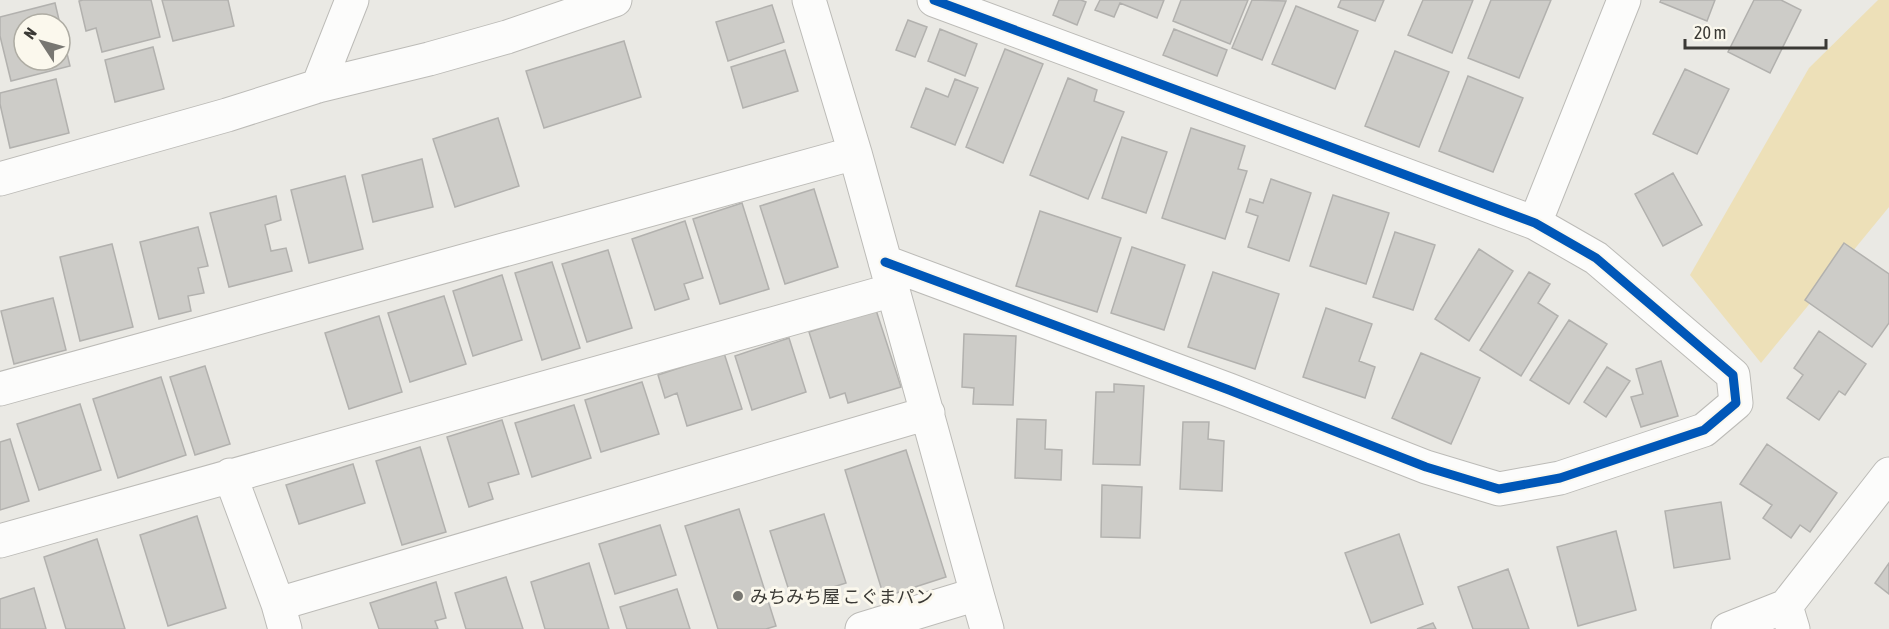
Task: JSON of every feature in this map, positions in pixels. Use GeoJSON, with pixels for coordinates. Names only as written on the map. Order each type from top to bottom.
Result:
{"type":"FeatureCollection","features":[{"type":"Feature","properties":{"kind":"street"},"geometry":{"type":"LineString","coordinates":[[318,86],[352,0]]}},
{"type":"Feature","properties":{"kind":"street"},"geometry":{"type":"LineString","coordinates":[[0,179],[216,118],[318,86],[507,37],[615,0]]}},
{"type":"Feature","properties":{"kind":"street"},"geometry":{"type":"LineString","coordinates":[[809,0],[855,153],[987,629]]}},
{"type":"Feature","properties":{"kind":"street"},"geometry":{"type":"LineString","coordinates":[[0,541],[230,475],[889,276],[1229,390],[1426,467],[1499,489],[1560,478],[1704,430],[1736,403],[1733,375],[1596,258],[1535,223],[934,0]]}},
{"type":"Feature","properties":{"kind":"street"},"geometry":{"type":"LineString","coordinates":[[1535,223],[1624,0]]}},
{"type":"Feature","properties":{"kind":"street"},"geometry":{"type":"LineString","coordinates":[[0,389],[855,153]]}},
{"type":"Feature","properties":{"kind":"street"},"geometry":{"type":"LineString","coordinates":[[230,475],[282,616],[928,413]]}},
{"type":"Feature","properties":{"kind":"street"},"geometry":{"type":"LineString","coordinates":[[1728,629],[1790,617],[1889,474]]}},
{"type":"Feature","properties":{"kind":"street"},"geometry":{"type":"LineString","coordinates":[[862,629],[977,594]]}},
{"type":"Feature","properties":{"kind":"shaded area"},"geometry":{"type":"Polygon","coordinates":[[[1878,0],[1889,0],[1889,207],[1761,363],[1690,275],[1809,68],[1878,0]]]}},
{"type":"Feature","properties":{"kind":"building"},"geometry":{"type":"Polygon","coordinates":[[[151,0],[160,37],[102,52],[96,28],[86,31],[79,1],[151,0]]]}},
{"type":"Feature","properties":{"kind":"building"},"geometry":{"type":"Polygon","coordinates":[[[162,0],[228,0],[234,26],[173,41],[162,0]]]}},
{"type":"Feature","properties":{"kind":"building"},"geometry":{"type":"Polygon","coordinates":[[[1059,0],[1086,2],[1077,25],[1053,15],[1059,0]]]}},
{"type":"Feature","properties":{"kind":"building"},"geometry":{"type":"Polygon","coordinates":[[[1100,0],[1164,0],[1157,18],[1120,3],[1114,17],[1095,10],[1100,0]]]}},
{"type":"Feature","properties":{"kind":"building"},"geometry":{"type":"Polygon","coordinates":[[[1181,0],[1248,0],[1230,44],[1173,21],[1181,0]]]}},
{"type":"Feature","properties":{"kind":"building"},"geometry":{"type":"Polygon","coordinates":[[[1252,0],[1286,1],[1262,60],[1232,48],[1252,0]]]}},
{"type":"Feature","properties":{"kind":"building"},"geometry":{"type":"Polygon","coordinates":[[[1341,0],[1384,0],[1375,21],[1338,7],[1341,0]]]}},
{"type":"Feature","properties":{"kind":"building"},"geometry":{"type":"Polygon","coordinates":[[[1423,0],[1473,0],[1452,53],[1408,35],[1423,0]]]}},
{"type":"Feature","properties":{"kind":"building"},"geometry":{"type":"Polygon","coordinates":[[[1491,0],[1551,0],[1519,78],[1468,58],[1491,0]]]}},
{"type":"Feature","properties":{"kind":"building"},"geometry":{"type":"Polygon","coordinates":[[[1661,0],[1715,0],[1707,21],[1660,2],[1661,0]]]}},
{"type":"Feature","properties":{"kind":"building"},"geometry":{"type":"Polygon","coordinates":[[[1754,0],[1781,0],[1801,10],[1770,73],[1728,52],[1754,0]]]}},
{"type":"Feature","properties":{"kind":"building"},"geometry":{"type":"Polygon","coordinates":[[[55,3],[57,12],[20,12],[55,3]]]}},
{"type":"Feature","properties":{"kind":"building"},"geometry":{"type":"Polygon","coordinates":[[[772,5],[784,42],[728,61],[716,22],[772,5]]]}},
{"type":"Feature","properties":{"kind":"building"},"geometry":{"type":"Polygon","coordinates":[[[1296,6],[1358,31],[1335,89],[1272,64],[1296,6]]]}},
{"type":"Feature","properties":{"kind":"building"},"geometry":{"type":"Polygon","coordinates":[[[12,14],[12,72],[46,72],[11,81],[0,36],[0,17],[12,14]]]}},
{"type":"Feature","properties":{"kind":"building"},"geometry":{"type":"Polygon","coordinates":[[[908,20],[927,27],[915,57],[896,50],[908,20]]]}},
{"type":"Feature","properties":{"kind":"building"},"geometry":{"type":"Polygon","coordinates":[[[940,29],[977,44],[965,76],[928,61],[940,29]]]}},
{"type":"Feature","properties":{"kind":"building"},"geometry":{"type":"Polygon","coordinates":[[[1174,29],[1227,50],[1217,76],[1163,55],[1174,29]]]}},
{"type":"Feature","properties":{"kind":"building"},"geometry":{"type":"Polygon","coordinates":[[[624,41],[641,97],[544,128],[526,71],[624,41]]]}},
{"type":"Feature","properties":{"kind":"building"},"geometry":{"type":"Polygon","coordinates":[[[153,47],[164,89],[115,102],[105,60],[153,47]]]}},
{"type":"Feature","properties":{"kind":"building"},"geometry":{"type":"Polygon","coordinates":[[[1005,49],[1043,64],[1003,163],[966,147],[1005,49]]]}},
{"type":"Feature","properties":{"kind":"building"},"geometry":{"type":"Polygon","coordinates":[[[785,50],[798,91],[743,108],[731,67],[785,50]]]}},
{"type":"Feature","properties":{"kind":"building"},"geometry":{"type":"Polygon","coordinates":[[[1395,51],[1449,72],[1419,147],[1365,126],[1395,51]]]}},
{"type":"Feature","properties":{"kind":"building"},"geometry":{"type":"Polygon","coordinates":[[[1685,69],[1729,89],[1697,154],[1653,134],[1685,69]]]}},
{"type":"Feature","properties":{"kind":"building"},"geometry":{"type":"Polygon","coordinates":[[[1468,76],[1523,98],[1493,172],[1439,151],[1468,76]]]}},
{"type":"Feature","properties":{"kind":"building"},"geometry":{"type":"Polygon","coordinates":[[[1068,78],[1097,90],[1094,101],[1124,112],[1088,199],[1030,175],[1068,78]]]}},
{"type":"Feature","properties":{"kind":"building"},"geometry":{"type":"Polygon","coordinates":[[[56,79],[69,133],[10,148],[0,104],[0,93],[56,79]]]}},
{"type":"Feature","properties":{"kind":"building"},"geometry":{"type":"Polygon","coordinates":[[[955,79],[978,88],[955,145],[911,127],[926,88],[948,97],[955,79]]]}},
{"type":"Feature","properties":{"kind":"building"},"geometry":{"type":"Polygon","coordinates":[[[498,118],[519,186],[455,207],[433,139],[498,118]]]}},
{"type":"Feature","properties":{"kind":"building"},"geometry":{"type":"Polygon","coordinates":[[[1191,128],[1245,146],[1238,169],[1247,171],[1225,239],[1162,218],[1191,128]]]}},
{"type":"Feature","properties":{"kind":"building"},"geometry":{"type":"Polygon","coordinates":[[[1122,137],[1167,152],[1146,213],[1102,198],[1122,137]]]}},
{"type":"Feature","properties":{"kind":"building"},"geometry":{"type":"Polygon","coordinates":[[[422,159],[433,207],[373,222],[362,175],[422,159]]]}},
{"type":"Feature","properties":{"kind":"building"},"geometry":{"type":"Polygon","coordinates":[[[1673,173],[1702,225],[1663,246],[1635,194],[1673,173]]]}},
{"type":"Feature","properties":{"kind":"building"},"geometry":{"type":"Polygon","coordinates":[[[345,176],[363,249],[309,263],[291,190],[345,176]]]}},
{"type":"Feature","properties":{"kind":"building"},"geometry":{"type":"Polygon","coordinates":[[[1271,179],[1311,193],[1289,261],[1248,247],[1258,216],[1246,212],[1250,199],[1263,203],[1271,179]]]}},
{"type":"Feature","properties":{"kind":"building"},"geometry":{"type":"Polygon","coordinates":[[[814,189],[838,267],[785,284],[760,206],[814,189]]]}},
{"type":"Feature","properties":{"kind":"building"},"geometry":{"type":"Polygon","coordinates":[[[1333,195],[1389,213],[1366,284],[1310,266],[1333,195]]]}},
{"type":"Feature","properties":{"kind":"building"},"geometry":{"type":"Polygon","coordinates":[[[276,196],[281,220],[265,225],[271,251],[286,248],[292,271],[229,287],[210,213],[276,196]]]}},
{"type":"Feature","properties":{"kind":"building"},"geometry":{"type":"Polygon","coordinates":[[[742,203],[769,289],[720,304],[693,219],[742,203]]]}},
{"type":"Feature","properties":{"kind":"building"},"geometry":{"type":"Polygon","coordinates":[[[1040,211],[1121,238],[1097,312],[1016,286],[1040,211]]]}},
{"type":"Feature","properties":{"kind":"building"},"geometry":{"type":"Polygon","coordinates":[[[685,221],[703,278],[684,284],[689,299],[655,310],[632,239],[685,221]]]}},
{"type":"Feature","properties":{"kind":"building"},"geometry":{"type":"Polygon","coordinates":[[[198,227],[208,266],[198,268],[204,293],[188,296],[191,311],[159,319],[140,242],[198,227]]]}},
{"type":"Feature","properties":{"kind":"building"},"geometry":{"type":"Polygon","coordinates":[[[1395,232],[1435,245],[1413,310],[1373,297],[1395,232]]]}},
{"type":"Feature","properties":{"kind":"building"},"geometry":{"type":"Polygon","coordinates":[[[1844,243],[1889,274],[1889,323],[1872,347],[1805,300],[1844,243]]]}},
{"type":"Feature","properties":{"kind":"building"},"geometry":{"type":"Polygon","coordinates":[[[112,244],[133,327],[80,341],[60,257],[112,244]]]}},
{"type":"Feature","properties":{"kind":"building"},"geometry":{"type":"Polygon","coordinates":[[[1132,247],[1185,265],[1164,330],[1111,313],[1132,247]]]}},
{"type":"Feature","properties":{"kind":"building"},"geometry":{"type":"Polygon","coordinates":[[[1479,249],[1513,271],[1469,341],[1435,319],[1479,249]]]}},
{"type":"Feature","properties":{"kind":"building"},"geometry":{"type":"Polygon","coordinates":[[[608,250],[632,328],[587,342],[562,264],[608,250]]]}},
{"type":"Feature","properties":{"kind":"building"},"geometry":{"type":"Polygon","coordinates":[[[552,262],[580,348],[542,360],[515,273],[552,262]]]}},
{"type":"Feature","properties":{"kind":"building"},"geometry":{"type":"Polygon","coordinates":[[[1213,272],[1279,294],[1255,369],[1188,347],[1213,272]]]}},
{"type":"Feature","properties":{"kind":"building"},"geometry":{"type":"Polygon","coordinates":[[[1529,272],[1550,284],[1538,303],[1558,316],[1521,376],[1480,350],[1529,272]]]}},
{"type":"Feature","properties":{"kind":"building"},"geometry":{"type":"Polygon","coordinates":[[[502,275],[522,340],[473,356],[453,291],[502,275]]]}},
{"type":"Feature","properties":{"kind":"building"},"geometry":{"type":"Polygon","coordinates":[[[444,296],[466,364],[410,382],[388,313],[444,296]]]}},
{"type":"Feature","properties":{"kind":"building"},"geometry":{"type":"Polygon","coordinates":[[[53,298],[66,350],[14,364],[1,311],[53,298]]]}},
{"type":"Feature","properties":{"kind":"building"},"geometry":{"type":"Polygon","coordinates":[[[1326,308],[1372,324],[1359,361],[1375,367],[1365,398],[1303,377],[1326,308]]]}},
{"type":"Feature","properties":{"kind":"building"},"geometry":{"type":"Polygon","coordinates":[[[876,310],[901,387],[848,403],[845,393],[830,398],[809,332],[876,310]]]}},
{"type":"Feature","properties":{"kind":"building"},"geometry":{"type":"Polygon","coordinates":[[[379,316],[402,392],[349,409],[325,333],[379,316]]]}},
{"type":"Feature","properties":{"kind":"building"},"geometry":{"type":"Polygon","coordinates":[[[1569,320],[1607,344],[1569,404],[1530,380],[1569,320]]]}},
{"type":"Feature","properties":{"kind":"building"},"geometry":{"type":"Polygon","coordinates":[[[1819,331],[1866,364],[1845,395],[1839,391],[1819,420],[1787,398],[1803,375],[1794,368],[1819,331]]]}},
{"type":"Feature","properties":{"kind":"building"},"geometry":{"type":"Polygon","coordinates":[[[964,334],[1016,336],[1013,405],[973,404],[974,388],[962,387],[964,334]]]}},
{"type":"Feature","properties":{"kind":"building"},"geometry":{"type":"Polygon","coordinates":[[[789,338],[806,392],[752,410],[735,356],[789,338]]]}},
{"type":"Feature","properties":{"kind":"building"},"geometry":{"type":"Polygon","coordinates":[[[724,353],[742,409],[687,426],[677,393],[665,398],[658,375],[724,353]]]}},
{"type":"Feature","properties":{"kind":"building"},"geometry":{"type":"Polygon","coordinates":[[[1421,353],[1480,378],[1451,444],[1392,418],[1421,353]]]}},
{"type":"Feature","properties":{"kind":"building"},"geometry":{"type":"Polygon","coordinates":[[[1661,361],[1678,416],[1641,427],[1631,397],[1643,394],[1636,369],[1661,361]]]}},
{"type":"Feature","properties":{"kind":"building"},"geometry":{"type":"Polygon","coordinates":[[[205,366],[230,444],[195,455],[170,377],[205,366]]]}},
{"type":"Feature","properties":{"kind":"building"},"geometry":{"type":"Polygon","coordinates":[[[1607,367],[1630,381],[1606,417],[1584,402],[1607,367]]]}},
{"type":"Feature","properties":{"kind":"building"},"geometry":{"type":"Polygon","coordinates":[[[161,377],[186,455],[118,478],[93,399],[161,377]]]}},
{"type":"Feature","properties":{"kind":"building"},"geometry":{"type":"Polygon","coordinates":[[[642,382],[659,434],[601,452],[585,400],[642,382]]]}},
{"type":"Feature","properties":{"kind":"building"},"geometry":{"type":"Polygon","coordinates":[[[1114,384],[1144,386],[1140,465],[1093,464],[1096,392],[1114,392],[1114,384]]]}},
{"type":"Feature","properties":{"kind":"building"},"geometry":{"type":"Polygon","coordinates":[[[80,404],[101,470],[39,490],[17,424],[80,404]]]}},
{"type":"Feature","properties":{"kind":"building"},"geometry":{"type":"Polygon","coordinates":[[[574,405],[591,458],[532,477],[515,423],[574,405]]]}},
{"type":"Feature","properties":{"kind":"building"},"geometry":{"type":"Polygon","coordinates":[[[1017,419],[1046,420],[1045,449],[1062,450],[1061,480],[1015,478],[1017,419]]]}},
{"type":"Feature","properties":{"kind":"building"},"geometry":{"type":"Polygon","coordinates":[[[502,420],[519,474],[488,483],[493,499],[469,507],[447,437],[502,420]]]}},
{"type":"Feature","properties":{"kind":"building"},"geometry":{"type":"Polygon","coordinates":[[[1183,422],[1209,422],[1208,439],[1224,441],[1222,491],[1180,489],[1183,422]]]}},
{"type":"Feature","properties":{"kind":"building"},"geometry":{"type":"Polygon","coordinates":[[[10,439],[29,501],[0,510],[0,442],[10,439]]]}},
{"type":"Feature","properties":{"kind":"building"},"geometry":{"type":"Polygon","coordinates":[[[1767,444],[1837,493],[1810,532],[1800,525],[1791,538],[1763,518],[1772,505],[1740,484],[1767,444]]]}},
{"type":"Feature","properties":{"kind":"building"},"geometry":{"type":"Polygon","coordinates":[[[420,447],[446,532],[402,545],[376,461],[420,447]]]}},
{"type":"Feature","properties":{"kind":"building"},"geometry":{"type":"Polygon","coordinates":[[[906,450],[946,577],[884,597],[845,470],[906,450]]]}},
{"type":"Feature","properties":{"kind":"building"},"geometry":{"type":"Polygon","coordinates":[[[353,464],[365,503],[299,524],[286,485],[353,464]]]}},
{"type":"Feature","properties":{"kind":"building"},"geometry":{"type":"Polygon","coordinates":[[[1102,485],[1142,487],[1140,538],[1101,537],[1102,485]]]}},
{"type":"Feature","properties":{"kind":"building"},"geometry":{"type":"Polygon","coordinates":[[[1721,502],[1730,559],[1674,568],[1665,511],[1721,502]]]}},
{"type":"Feature","properties":{"kind":"building"},"geometry":{"type":"Polygon","coordinates":[[[739,509],[776,626],[766,629],[718,629],[685,526],[739,509]]]}},
{"type":"Feature","properties":{"kind":"building"},"geometry":{"type":"Polygon","coordinates":[[[824,514],[846,583],[792,600],[770,531],[824,514]]]}},
{"type":"Feature","properties":{"kind":"building"},"geometry":{"type":"Polygon","coordinates":[[[197,516],[226,608],[168,626],[140,535],[197,516]]]}},
{"type":"Feature","properties":{"kind":"building"},"geometry":{"type":"Polygon","coordinates":[[[660,525],[676,575],[615,594],[599,544],[660,525]]]}},
{"type":"Feature","properties":{"kind":"building"},"geometry":{"type":"Polygon","coordinates":[[[1616,531],[1636,610],[1578,626],[1557,547],[1616,531]]]}},
{"type":"Feature","properties":{"kind":"building"},"geometry":{"type":"Polygon","coordinates":[[[1399,534],[1423,604],[1371,623],[1345,553],[1399,534]]]}},
{"type":"Feature","properties":{"kind":"building"},"geometry":{"type":"Polygon","coordinates":[[[97,539],[125,629],[66,629],[44,557],[97,539]]]}},
{"type":"Feature","properties":{"kind":"building"},"geometry":{"type":"Polygon","coordinates":[[[589,563],[609,629],[545,629],[531,582],[589,563]]]}},
{"type":"Feature","properties":{"kind":"building"},"geometry":{"type":"Polygon","coordinates":[[[1889,563],[1889,594],[1875,583],[1889,563]]]}},
{"type":"Feature","properties":{"kind":"building"},"geometry":{"type":"Polygon","coordinates":[[[1508,569],[1529,629],[1473,629],[1458,587],[1508,569]]]}},
{"type":"Feature","properties":{"kind":"building"},"geometry":{"type":"Polygon","coordinates":[[[506,577],[523,629],[466,629],[455,593],[506,577]]]}},
{"type":"Feature","properties":{"kind":"building"},"geometry":{"type":"Polygon","coordinates":[[[436,582],[446,618],[435,621],[438,629],[379,629],[370,603],[436,582]]]}},
{"type":"Feature","properties":{"kind":"building"},"geometry":{"type":"Polygon","coordinates":[[[34,588],[46,629],[0,629],[0,599],[34,588]]]}},
{"type":"Feature","properties":{"kind":"building"},"geometry":{"type":"Polygon","coordinates":[[[677,589],[690,629],[627,629],[620,607],[677,589]]]}},
{"type":"Feature","properties":{"kind":"building"},"geometry":{"type":"Polygon","coordinates":[[[1433,623],[1436,629],[1417,629],[1433,623]]]}},
{"type":"Feature","properties":{"kind":"cycle path"},"geometry":{"type":"LineString","coordinates":[[885,262],[1229,390],[1426,467],[1499,489],[1560,478],[1704,430],[1736,403],[1733,375],[1596,258],[1535,223],[934,0]]}},
{"type":"Feature","properties":{"kind":"place","name":"みちみち屋 こぐまパン"},"geometry":{"type":"Point","coordinates":[738,596]}}]}
